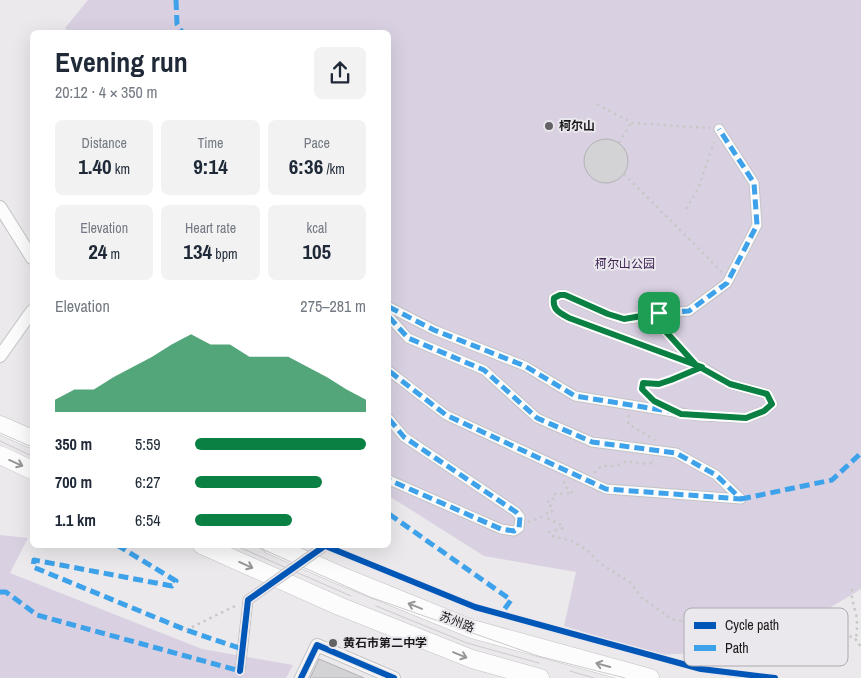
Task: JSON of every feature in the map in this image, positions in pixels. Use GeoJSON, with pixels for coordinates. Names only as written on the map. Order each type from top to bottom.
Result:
{"type":"FeatureCollection","features":[{"type":"Feature","properties":{"kind":"main road"},"geometry":{"type":"LineString","coordinates":[[0,425],[30,438]]}},
{"type":"Feature","properties":{"kind":"main road"},"geometry":{"type":"LineString","coordinates":[[0,455],[30,469]]}},
{"type":"Feature","properties":{"kind":"main road"},"geometry":{"type":"LineString","coordinates":[[209,548],[339,606],[472,659],[528,676]]}},
{"type":"Feature","properties":{"kind":"main road","name":"苏州路"},"geometry":{"type":"LineString","coordinates":[[278,548],[472,629],[650,678]]}},
{"type":"Feature","properties":{"kind":"street"},"geometry":{"type":"LineString","coordinates":[[391,308],[434,330],[525,366],[575,396],[681,414],[746,418],[764,411],[772,404],[767,394],[730,384],[699,366],[569,318],[556,310],[553,304],[554,298],[565,295],[624,319],[659,313],[689,311],[729,279],[757,225],[754,183],[720,129]]}},
{"type":"Feature","properties":{"kind":"street"},"geometry":{"type":"LineString","coordinates":[[0,207],[30,255]]}},
{"type":"Feature","properties":{"kind":"street"},"geometry":{"type":"LineString","coordinates":[[0,356],[30,314]]}},
{"type":"Feature","properties":{"kind":"street"},"geometry":{"type":"LineString","coordinates":[[391,319],[408,338],[484,370],[538,418],[592,442],[676,453],[716,475],[741,499],[606,489],[446,415],[391,373]]}},
{"type":"Feature","properties":{"kind":"street"},"geometry":{"type":"LineString","coordinates":[[391,421],[404,437],[516,512],[520,517],[520,524],[514,531],[501,529],[391,481]]}},
{"type":"Feature","properties":{"kind":"street"},"geometry":{"type":"LineString","coordinates":[[240,671],[248,600],[322,548]]}},
{"type":"Feature","properties":{"kind":"street"},"geometry":{"type":"LineString","coordinates":[[301,678],[317,645],[394,678]]}},
{"type":"Feature","properties":{"kind":"path"},"geometry":{"type":"LineString","coordinates":[[597,104],[632,123],[720,129],[698,189],[686,209]]}},
{"type":"Feature","properties":{"kind":"path"},"geometry":{"type":"LineString","coordinates":[[619,143],[632,123]]}},
{"type":"Feature","properties":{"kind":"path"},"geometry":{"type":"LineString","coordinates":[[624,174],[729,279]]}},
{"type":"Feature","properties":{"kind":"path"},"geometry":{"type":"LineString","coordinates":[[659,313],[659,324],[699,366],[659,384],[643,383],[641,385],[642,389],[654,401],[670,411]]}},
{"type":"Feature","properties":{"kind":"path"},"geometry":{"type":"LineString","coordinates":[[643,407],[629,414],[628,424],[653,438],[664,451]]}},
{"type":"Feature","properties":{"kind":"path"},"geometry":{"type":"LineString","coordinates":[[578,475],[592,475],[599,466],[607,464],[613,466],[626,462],[654,463],[644,454],[644,449]]}},
{"type":"Feature","properties":{"kind":"path"},"geometry":{"type":"LineString","coordinates":[[520,524],[545,516],[547,513],[552,513],[552,507],[547,502],[553,500],[553,494],[573,493],[565,486],[563,477],[566,469]]}},
{"type":"Feature","properties":{"kind":"path"},"geometry":{"type":"LineString","coordinates":[[545,516],[563,526],[563,528],[549,532],[552,536],[572,541],[588,551],[600,563],[631,583],[640,597],[672,619],[684,622]]}},
{"type":"Feature","properties":{"kind":"path"},"geometry":{"type":"LineString","coordinates":[[852,589],[851,600],[855,608],[857,625],[856,642]]}},
{"type":"Feature","properties":{"kind":"path"},"geometry":{"type":"LineString","coordinates":[[186,630],[248,600]]}},
{"type":"Feature","properties":{"kind":"path"},"geometry":{"type":"LineString","coordinates":[[848,636],[854,637],[861,647]]}},
{"type":"Feature","properties":{"kind":"green space","name":"柯尔山公园"},"geometry":{"type":"Polygon","coordinates":[[[88,0],[861,0],[861,589],[830,608],[684,608],[684,654],[659,655],[564,626],[576,572],[484,556],[391,497],[391,30],[67,30],[65,28],[88,0]]]}},
{"type":"Feature","properties":{"kind":"green space"},"geometry":{"type":"Polygon","coordinates":[[[0,535],[28,538],[10,573],[202,649],[293,665],[286,678],[0,678],[0,535]]]}},
{"type":"Feature","properties":{"kind":"building"},"geometry":{"type":"Polygon","coordinates":[[[602,139],[610,139],[622,145],[628,161],[622,177],[610,183],[602,183],[590,177],[584,165],[584,157],[590,145],[602,139]]]}},
{"type":"Feature","properties":{"kind":"building"},"geometry":{"type":"Polygon","coordinates":[[[319,659],[364,678],[310,678],[319,659]]]}},
{"type":"Feature","properties":{"kind":"tram line"},"geometry":{"type":"LineString","coordinates":[[0,433],[30,446]]}},
{"type":"Feature","properties":{"kind":"tram line"},"geometry":{"type":"LineString","coordinates":[[0,441],[30,455]]}},
{"type":"Feature","properties":{"kind":"tram line"},"geometry":{"type":"LineString","coordinates":[[241,548],[351,596]]}},
{"type":"Feature","properties":{"kind":"tram line"},"geometry":{"type":"LineString","coordinates":[[260,548],[370,597],[538,656],[625,678]]}},
{"type":"Feature","properties":{"kind":"tram line"},"geometry":{"type":"LineString","coordinates":[[376,606],[467,643],[539,663]]}},
{"type":"Feature","properties":{"kind":"tram line"},"geometry":{"type":"LineString","coordinates":[[570,671],[594,678]]}},
{"type":"Feature","properties":{"kind":"marked path"},"geometry":{"type":"LineString","coordinates":[[176,0],[177,24],[181,30]]}},
{"type":"Feature","properties":{"kind":"marked path"},"geometry":{"type":"LineString","coordinates":[[391,308],[434,330],[525,366],[575,396],[699,416],[746,418],[764,411],[772,404],[767,394],[730,384],[702,367],[569,318],[557,311],[554,305],[554,298],[565,295],[607,314],[624,319],[638,318],[659,313],[689,311],[727,283],[757,225],[754,183],[719,129]]}},
{"type":"Feature","properties":{"kind":"marked path"},"geometry":{"type":"LineString","coordinates":[[391,319],[408,338],[484,370],[537,418],[592,442],[676,453],[716,475],[741,499],[606,489],[446,415],[391,373]]}},
{"type":"Feature","properties":{"kind":"marked path"},"geometry":{"type":"LineString","coordinates":[[391,421],[404,437],[516,512],[520,517],[519,528],[514,531],[501,529],[391,481]]}},
{"type":"Feature","properties":{"kind":"marked path"},"geometry":{"type":"LineString","coordinates":[[741,499],[832,480],[861,453]]}},
{"type":"Feature","properties":{"kind":"marked path"},"geometry":{"type":"LineString","coordinates":[[391,515],[511,600],[501,614]]}},
{"type":"Feature","properties":{"kind":"marked path"},"geometry":{"type":"LineString","coordinates":[[122,548],[176,581],[172,586],[34,560],[33,567],[186,630],[242,649]]}},
{"type":"Feature","properties":{"kind":"marked path"},"geometry":{"type":"LineString","coordinates":[[0,592],[6,592],[37,615],[240,671]]}},
{"type":"Feature","properties":{"kind":"cycle path"},"geometry":{"type":"LineString","coordinates":[[240,671],[248,600],[322,548]]}},
{"type":"Feature","properties":{"kind":"cycle path"},"geometry":{"type":"LineString","coordinates":[[330,548],[475,607],[684,664]]}},
{"type":"Feature","properties":{"kind":"cycle path"},"geometry":{"type":"LineString","coordinates":[[301,678],[317,645],[394,678]]}},
{"type":"Feature","properties":{"kind":"cycle path"},"geometry":{"type":"LineString","coordinates":[[690,666],[775,678]]}},
{"type":"Feature","properties":{"kind":"place","name":"柯尔山"},"geometry":{"type":"Point","coordinates":[549,126]}},
{"type":"Feature","properties":{"kind":"place","name":"黄石市第二中学"},"geometry":{"type":"Point","coordinates":[333,643]}},
{"type":"Feature","properties":{"kind":"route"},"geometry":{"type":"LineString","coordinates":[[659,313],[624,319],[565,295],[554,298],[553,304],[556,310],[569,318],[696,365],[702,367],[730,384],[767,394],[772,404],[764,411],[746,418],[681,414],[670,411],[654,401],[642,389],[641,385],[643,383],[652,382],[659,384],[695,372],[702,367],[696,365],[659,324],[659,313]]}}]}
